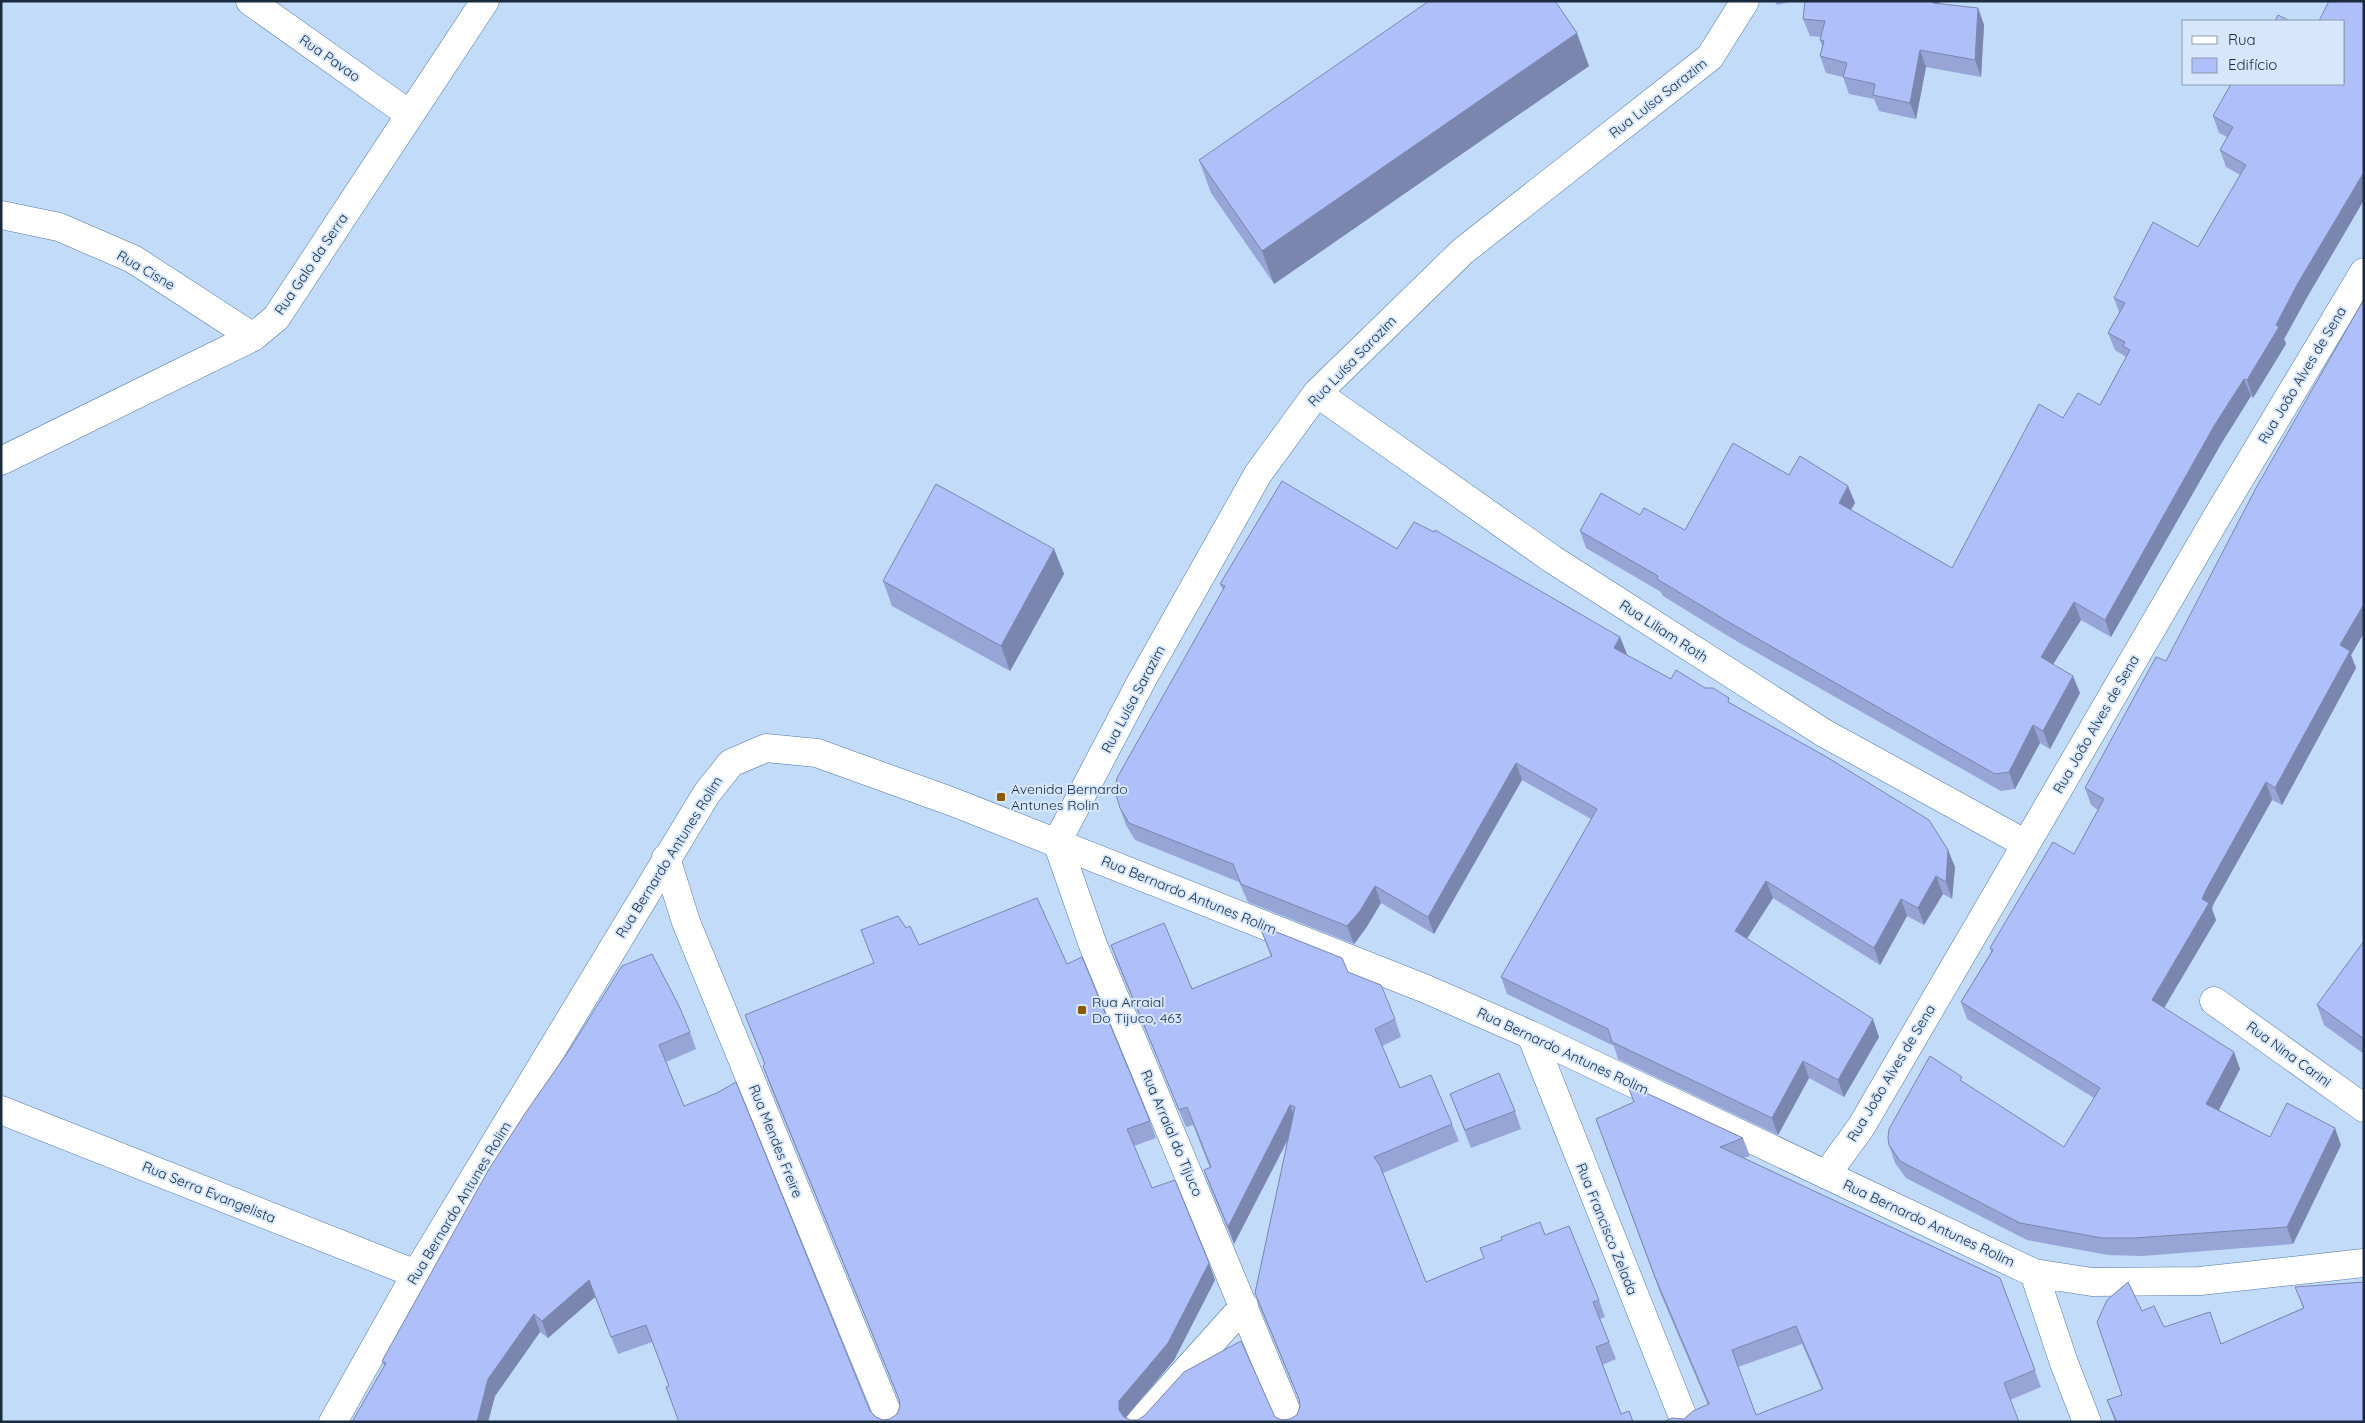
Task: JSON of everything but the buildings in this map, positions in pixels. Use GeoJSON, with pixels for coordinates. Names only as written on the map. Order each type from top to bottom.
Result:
{"type":"FeatureCollection","features":[{"type":"Feature","properties":{"kind":"street","name":"Rua Pavao"},"geometry":{"type":"LineString","coordinates":[[250,1],[409,114]]}},
{"type":"Feature","properties":{"kind":"street","name":"Rua Galo da Serra"},"geometry":{"type":"LineString","coordinates":[[1,460],[253,337],[276,318],[484,1]]}},
{"type":"Feature","properties":{"kind":"street","name":"Rua Luísa Sarazim"},"geometry":{"type":"LineString","coordinates":[[1057,842],[1142,680],[1258,474],[1316,393],[1463,251],[1710,57],[1745,1]]}},
{"type":"Feature","properties":{"kind":"street","name":"Rua Cisne"},"geometry":{"type":"LineString","coordinates":[[1,215],[59,227],[134,259],[253,337]]}},
{"type":"Feature","properties":{"kind":"street","name":"Rua João Alves de Sena"},"geometry":{"type":"LineString","coordinates":[[1826,1174],[1861,1126],[2218,515],[2364,272]]}},
{"type":"Feature","properties":{"kind":"street","name":"Rua Liliam Roth"},"geometry":{"type":"LineString","coordinates":[[1316,393],[1552,559],[1824,733],[2026,844]]}},
{"type":"Feature","properties":{"kind":"street","name":"Rua Bernardo Antunes Rolim"},"geometry":{"type":"LineString","coordinates":[[334,1422],[416,1274],[706,793],[731,763],[766,748],[817,753],[953,802],[1426,989],[1532,1035],[2034,1273],[2092,1282],[2200,1281],[2364,1263]]}},
{"type":"Feature","properties":{"kind":"street","name":"Rua Arraial do Tijuco"},"geometry":{"type":"LineString","coordinates":[[1057,842],[1094,945],[1291,1422]]}},
{"type":"Feature","properties":{"kind":"street","name":"Rua Mendes Freire"},"geometry":{"type":"LineString","coordinates":[[666,858],[686,922],[891,1422]]}},
{"type":"Feature","properties":{"kind":"street","name":"Rua Nina Carini"},"geometry":{"type":"LineString","coordinates":[[2214,1001],[2364,1108]]}},
{"type":"Feature","properties":{"kind":"street","name":"Rua Francisco Zelada"},"geometry":{"type":"LineString","coordinates":[[1532,1035],[1685,1422]]}},
{"type":"Feature","properties":{"kind":"street","name":"Rua Serra Evangelista"},"geometry":{"type":"LineString","coordinates":[[1,1110],[416,1274]]}},
{"type":"Feature","properties":{"kind":"street"},"geometry":{"type":"LineString","coordinates":[[2034,1273],[2064,1363],[2087,1422]]}},
{"type":"Feature","properties":{"kind":"street"},"geometry":{"type":"LineString","coordinates":[[1140,1422],[1244,1306]]}},
{"type":"Feature","properties":{"kind":"place","name":"Avenida Bernardo Antunes Rolin"},"geometry":{"type":"Point","coordinates":[1001,797]}},
{"type":"Feature","properties":{"kind":"place","name":"Rua Arraial Do Tijuco, 463"},"geometry":{"type":"Point","coordinates":[1082,1010]}}]}
